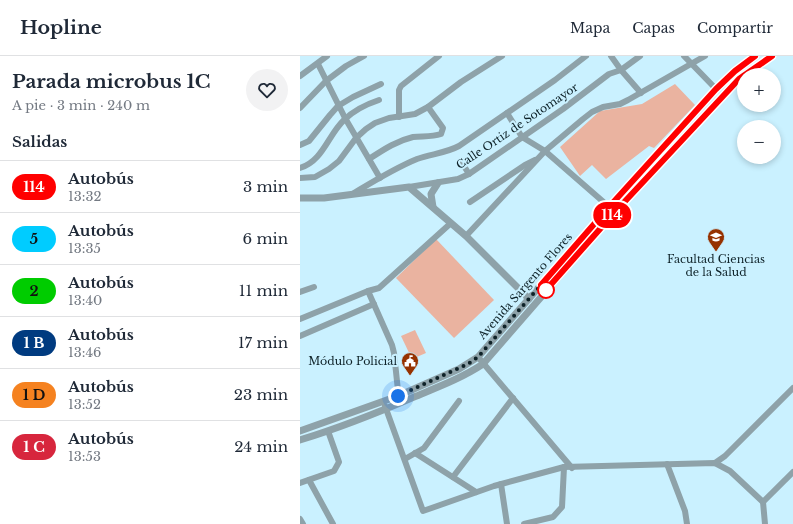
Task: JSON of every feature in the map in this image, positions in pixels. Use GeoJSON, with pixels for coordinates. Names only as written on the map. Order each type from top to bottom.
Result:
{"type":"FeatureCollection","features":[{"type":"Feature","properties":{"kind":"street"},"geometry":{"type":"LineString","coordinates":[[300,76],[327,56]]}},
{"type":"Feature","properties":{"kind":"street"},"geometry":{"type":"LineString","coordinates":[[300,108],[326,81],[346,66],[364,56]]}},
{"type":"Feature","properties":{"kind":"street"},"geometry":{"type":"LineString","coordinates":[[399,117],[399,90],[401,86],[439,56]]}},
{"type":"Feature","properties":{"kind":"street"},"geometry":{"type":"LineString","coordinates":[[353,194],[397,168],[417,159],[452,150],[555,80],[586,56]]}},
{"type":"Feature","properties":{"kind":"street"},"geometry":{"type":"LineString","coordinates":[[611,56],[641,93]]}},
{"type":"Feature","properties":{"kind":"street","name":"Calle Ortiz de Sotomayor"},"geometry":{"type":"LineString","coordinates":[[300,198],[324,198],[458,179],[469,174],[563,109],[609,74],[621,70],[640,56]]}},
{"type":"Feature","properties":{"kind":"street"},"geometry":{"type":"LineString","coordinates":[[684,56],[690,64],[716,89]]}},
{"type":"Feature","properties":{"kind":"street"},"geometry":{"type":"LineString","coordinates":[[466,236],[545,151],[592,112],[603,107],[620,104],[705,56]]}},
{"type":"Feature","properties":{"kind":"street","name":"Avenida Sargento Flores"},"geometry":{"type":"LineString","coordinates":[[300,431],[384,401],[399,399],[452,381],[483,364],[609,207],[716,89],[735,71],[755,56]]}},
{"type":"Feature","properties":{"kind":"street","name":"Avenida Sargento Flores"},"geometry":{"type":"LineString","coordinates":[[300,440],[338,428],[386,409],[399,399],[459,369],[478,357],[528,299],[544,287],[739,79],[761,59],[772,56]]}},
{"type":"Feature","properties":{"kind":"street"},"geometry":{"type":"LineString","coordinates":[[300,178],[315,177],[329,169],[339,161],[356,138],[366,129],[390,118],[415,114],[428,107],[461,82],[499,57]]}},
{"type":"Feature","properties":{"kind":"street"},"geometry":{"type":"LineString","coordinates":[[318,64],[338,106],[380,178]]}},
{"type":"Feature","properties":{"kind":"street"},"geometry":{"type":"LineString","coordinates":[[300,144],[309,141],[338,106],[381,84]]}},
{"type":"Feature","properties":{"kind":"street"},"geometry":{"type":"LineString","coordinates":[[300,168],[310,164],[317,157],[345,118],[379,100]]}},
{"type":"Feature","properties":{"kind":"street"},"geometry":{"type":"LineString","coordinates":[[369,159],[399,141],[416,137],[431,137],[441,134],[443,128],[428,107]]}},
{"type":"Feature","properties":{"kind":"street"},"geometry":{"type":"LineString","coordinates":[[507,113],[522,137],[545,151],[615,212]]}},
{"type":"Feature","properties":{"kind":"street"},"geometry":{"type":"LineString","coordinates":[[470,202],[538,158]]}},
{"type":"Feature","properties":{"kind":"street"},"geometry":{"type":"LineString","coordinates":[[462,163],[469,174]]}},
{"type":"Feature","properties":{"kind":"street"},"geometry":{"type":"LineString","coordinates":[[433,208],[431,194],[438,183]]}},
{"type":"Feature","properties":{"kind":"street"},"geometry":{"type":"LineString","coordinates":[[410,187],[466,236],[528,299]]}},
{"type":"Feature","properties":{"kind":"street"},"geometry":{"type":"LineString","coordinates":[[300,319],[368,291],[380,288],[451,223]]}},
{"type":"Feature","properties":{"kind":"street"},"geometry":{"type":"LineString","coordinates":[[300,292],[314,287]]}},
{"type":"Feature","properties":{"kind":"street"},"geometry":{"type":"LineString","coordinates":[[368,291],[392,345],[399,399]]}},
{"type":"Feature","properties":{"kind":"street"},"geometry":{"type":"LineString","coordinates":[[300,336],[374,304]]}},
{"type":"Feature","properties":{"kind":"street"},"geometry":{"type":"LineString","coordinates":[[478,357],[572,468]]}},
{"type":"Feature","properties":{"kind":"street"},"geometry":{"type":"LineString","coordinates":[[715,463],[725,456],[793,388]]}},
{"type":"Feature","properties":{"kind":"street"},"geometry":{"type":"LineString","coordinates":[[453,477],[513,398]]}},
{"type":"Feature","properties":{"kind":"street"},"geometry":{"type":"LineString","coordinates":[[405,459],[424,448],[459,400]]}},
{"type":"Feature","properties":{"kind":"street"},"geometry":{"type":"LineString","coordinates":[[384,401],[423,511],[501,484],[564,467],[572,468],[715,463],[730,471],[763,502],[765,524]]}},
{"type":"Feature","properties":{"kind":"street"},"geometry":{"type":"LineString","coordinates":[[335,419],[338,428]]}},
{"type":"Feature","properties":{"kind":"street"},"geometry":{"type":"LineString","coordinates":[[300,483],[334,471],[337,466],[338,462],[328,431]]}},
{"type":"Feature","properties":{"kind":"street"},"geometry":{"type":"LineString","coordinates":[[416,453],[476,492]]}},
{"type":"Feature","properties":{"kind":"street"},"geometry":{"type":"LineString","coordinates":[[667,464],[685,511],[687,524]]}},
{"type":"Feature","properties":{"kind":"street"},"geometry":{"type":"LineString","coordinates":[[524,524],[553,517],[562,507],[564,467]]}},
{"type":"Feature","properties":{"kind":"street"},"geometry":{"type":"LineString","coordinates":[[763,502],[793,472]]}},
{"type":"Feature","properties":{"kind":"street"},"geometry":{"type":"LineString","coordinates":[[309,480],[333,524]]}},
{"type":"Feature","properties":{"kind":"street"},"geometry":{"type":"LineString","coordinates":[[501,484],[507,524]]}},
{"type":"Feature","properties":{"kind":"street"},"geometry":{"type":"LineString","coordinates":[[300,519],[303,524]]}},
{"type":"Feature","properties":{"kind":"shaded area"},"geometry":{"type":"Polygon","coordinates":[[[675,84],[695,105],[654,148],[649,146],[606,179],[592,165],[580,176],[560,147],[600,111],[642,104],[675,84]]]}},
{"type":"Feature","properties":{"kind":"shaded area"},"geometry":{"type":"Polygon","coordinates":[[[436,239],[494,300],[454,338],[396,278],[436,239]]]}},
{"type":"Feature","properties":{"kind":"shaded area"},"geometry":{"type":"Polygon","coordinates":[[[415,330],[426,353],[412,359],[401,336],[415,330]]]}},
{"type":"Feature","properties":{"kind":"bus line","name":"114"},"geometry":{"type":"LineString","coordinates":[[755,56],[735,71],[716,89],[609,207],[541,285],[546,290],[615,212],[739,79],[772,56]]}},
{"type":"Feature","properties":{"kind":"place","name":"Facultad Ciencias de la Salud"},"geometry":{"type":"Point","coordinates":[716,252]}},
{"type":"Feature","properties":{"kind":"place","name":"Módulo Policial"},"geometry":{"type":"Point","coordinates":[410,376]}},
{"type":"Feature","properties":{"kind":"route"},"geometry":{"type":"LineString","coordinates":[[398,396],[459,369],[478,357],[541,285],[546,290]]}}]}
